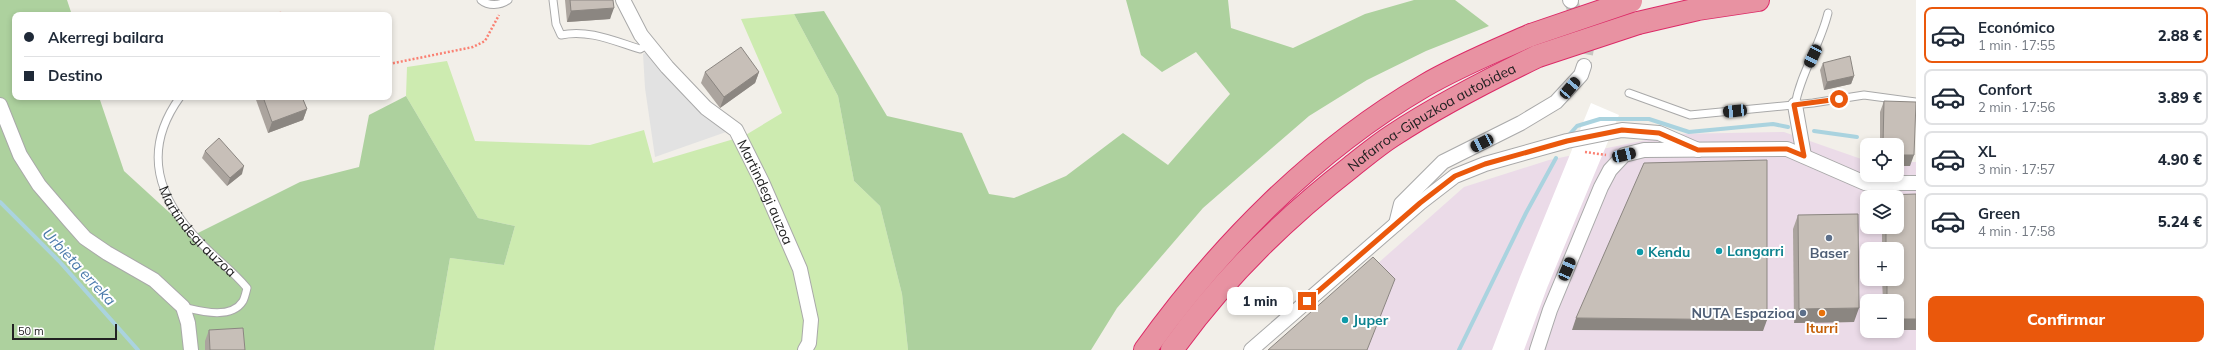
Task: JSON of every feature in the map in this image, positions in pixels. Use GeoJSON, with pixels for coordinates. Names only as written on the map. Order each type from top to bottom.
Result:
{"type":"FeatureCollection","features":[{"type":"Feature","properties":{"kind":"highway","name":"Nafarroa-Gipuzkoa autobidea"},"geometry":{"type":"LineString","coordinates":[[1145,350],[1208,270],[1261,213],[1311,168],[1376,118],[1425,86],[1531,35],[1633,0]]}},
{"type":"Feature","properties":{"kind":"highway","name":"Nafarroa-Gipuzkoa autobidea"},"geometry":{"type":"LineString","coordinates":[[1172,350],[1244,264],[1276,230],[1327,186],[1391,136],[1438,107],[1486,81],[1538,56],[1638,23],[1698,9],[1758,0]]}},
{"type":"Feature","properties":{"kind":"street","name":"Martindegi auzoa"},"geometry":{"type":"LineString","coordinates":[[623,0],[641,34],[666,67],[706,108],[736,130],[762,182],[800,269],[811,320],[808,343],[805,350]]}},
{"type":"Feature","properties":{"kind":"street"},"geometry":{"type":"LineString","coordinates":[[1396,224],[1401,204],[1443,162],[1522,123],[1556,102],[1581,75],[1584,66]]}},
{"type":"Feature","properties":{"kind":"street","name":"Martindegi auzoa"},"geometry":{"type":"LineString","coordinates":[[0,105],[20,155],[38,185],[85,238],[107,253],[154,280],[183,306]]}},
{"type":"Feature","properties":{"kind":"street"},"geometry":{"type":"LineString","coordinates":[[1794,105],[1804,156]]}},
{"type":"Feature","properties":{"kind":"street"},"geometry":{"type":"LineString","coordinates":[[1251,350],[1396,224],[1455,176],[1485,164],[1567,141],[1622,130],[1659,133],[1698,150]]}},
{"type":"Feature","properties":{"kind":"street"},"geometry":{"type":"LineString","coordinates":[[1537,350],[1550,310],[1601,187],[1610,170],[1624,155],[1644,150],[1787,149],[1865,183],[1916,183]]}},
{"type":"Feature","properties":{"kind":"street"},"geometry":{"type":"LineString","coordinates":[[183,306],[188,323],[191,350]]}},
{"type":"Feature","properties":{"kind":"lane"},"geometry":{"type":"LineString","coordinates":[[481,0],[492,5],[506,2]]}},
{"type":"Feature","properties":{"kind":"lane"},"geometry":{"type":"LineString","coordinates":[[553,0],[556,24],[561,35],[574,32],[591,34],[640,49],[649,44]]}},
{"type":"Feature","properties":{"kind":"lane"},"geometry":{"type":"LineString","coordinates":[[1794,105],[1798,85],[1823,35],[1828,13]]}},
{"type":"Feature","properties":{"kind":"lane"},"geometry":{"type":"LineString","coordinates":[[1629,93],[1690,115],[1794,105],[1864,95],[1916,102]]}},
{"type":"Feature","properties":{"kind":"lane","name":"Martindegi auzoa"},"geometry":{"type":"LineString","coordinates":[[178,100],[171,110],[160,137],[157,161],[160,182],[171,206],[201,243],[235,273],[247,288],[243,301],[230,311],[207,312],[183,306]]}},
{"type":"Feature","properties":{"kind":"path"},"geometry":{"type":"LineString","coordinates":[[392,63],[474,47],[485,41],[506,2]]}},
{"type":"Feature","properties":{"kind":"path"},"geometry":{"type":"LineString","coordinates":[[1580,152],[1602,155],[1624,155]]}},
{"type":"Feature","properties":{"kind":"shaded area"},"geometry":{"type":"Polygon","coordinates":[[[647,52],[676,86],[726,132],[655,157],[645,88],[643,54],[647,52]]]}},
{"type":"Feature","properties":{"kind":"shaded area"},"geometry":{"type":"Polygon","coordinates":[[[1784,132],[1860,159],[1860,182],[1904,182],[1904,162],[1916,162],[1916,350],[1280,350],[1464,187],[1549,160],[1675,134],[1784,132]]]}},
{"type":"Feature","properties":{"kind":"green space"},"geometry":{"type":"Polygon","coordinates":[[[0,0],[67,0],[71,12],[12,12],[12,100],[100,100],[124,171],[194,235],[300,182],[359,167],[369,115],[406,96],[478,218],[515,226],[504,265],[450,258],[434,350],[0,350],[0,0]]]}},
{"type":"Feature","properties":{"kind":"green space"},"geometry":{"type":"Polygon","coordinates":[[[1126,0],[1228,0],[1231,28],[1293,48],[1365,14],[1414,0],[1455,0],[1489,26],[1426,51],[1367,80],[1309,116],[1203,208],[1117,308],[1091,350],[908,350],[902,294],[880,206],[854,181],[838,96],[794,14],[824,11],[887,116],[962,133],[989,194],[1014,198],[1066,176],[1123,133],[1168,165],[1230,94],[1196,52],[1162,72],[1141,55],[1126,0]]]}},
{"type":"Feature","properties":{"kind":"green space"},"geometry":{"type":"Polygon","coordinates":[[[794,14],[838,96],[854,181],[880,206],[902,294],[908,350],[434,350],[450,258],[504,265],[515,226],[478,218],[406,96],[407,67],[447,61],[475,141],[590,145],[644,130],[653,163],[744,136],[782,113],[741,19],[794,14]]]}},
{"type":"Feature","properties":{"kind":"pier"},"geometry":{"type":"Polygon","coordinates":[[[1591,103],[1619,115],[1547,288],[1524,350],[1492,350],[1520,277],[1591,103]]]}},
{"type":"Feature","properties":{"kind":"building"},"geometry":{"type":"Polygon","coordinates":[[[570,0],[613,0],[614,8],[571,11],[570,0]]]}},
{"type":"Feature","properties":{"kind":"building"},"geometry":{"type":"Polygon","coordinates":[[[741,47],[759,72],[724,97],[705,72],[741,47]]]}},
{"type":"Feature","properties":{"kind":"building"},"geometry":{"type":"Polygon","coordinates":[[[1850,56],[1854,76],[1827,82],[1823,63],[1850,56]]]}},
{"type":"Feature","properties":{"kind":"building"},"geometry":{"type":"Polygon","coordinates":[[[264,100],[303,100],[307,109],[272,122],[264,100]]]}},
{"type":"Feature","properties":{"kind":"building"},"geometry":{"type":"Polygon","coordinates":[[[1884,101],[1916,102],[1914,155],[1904,155],[1904,138],[1883,138],[1884,101]]]}},
{"type":"Feature","properties":{"kind":"building"},"geometry":{"type":"Polygon","coordinates":[[[219,138],[244,166],[230,178],[205,151],[219,138]]]}},
{"type":"Feature","properties":{"kind":"building"},"geometry":{"type":"Polygon","coordinates":[[[1767,160],[1767,320],[1576,318],[1644,163],[1767,160]]]}},
{"type":"Feature","properties":{"kind":"building"},"geometry":{"type":"Polygon","coordinates":[[[1904,194],[1916,194],[1916,319],[1904,319],[1904,294],[1887,294],[1887,286],[1904,286],[1904,242],[1886,242],[1886,234],[1904,234],[1904,194]]]}},
{"type":"Feature","properties":{"kind":"building"},"geometry":{"type":"Polygon","coordinates":[[[1858,214],[1859,308],[1799,309],[1798,215],[1858,214]]]}},
{"type":"Feature","properties":{"kind":"building","name":"Juper"},"geometry":{"type":"Polygon","coordinates":[[[1373,257],[1395,279],[1367,350],[1268,350],[1373,257]]]}},
{"type":"Feature","properties":{"kind":"building"},"geometry":{"type":"Polygon","coordinates":[[[243,328],[245,350],[210,350],[209,330],[243,328]]]}},
{"type":"Feature","properties":{"kind":"waterway"},"geometry":{"type":"LineString","coordinates":[[1568,136],[1577,126],[1600,119],[1649,119],[1689,132],[1773,124],[1788,127]]}},
{"type":"Feature","properties":{"kind":"waterway"},"geometry":{"type":"LineString","coordinates":[[1814,131],[1857,137]]}},
{"type":"Feature","properties":{"kind":"waterway"},"geometry":{"type":"LineString","coordinates":[[1459,350],[1526,213],[1556,158]]}},
{"type":"Feature","properties":{"kind":"waterway","name":"Urbieta erreka"},"geometry":{"type":"LineString","coordinates":[[0,202],[59,261],[138,350]]}},
{"type":"Feature","properties":{"kind":"tunnel"},"geometry":{"type":"LineString","coordinates":[[1571,1],[1587,48],[1584,66]]}},
{"type":"Feature","properties":{"kind":"place","name":"Baser"},"geometry":{"type":"Point","coordinates":[1829,238]}},
{"type":"Feature","properties":{"kind":"place","name":"Langarri"},"geometry":{"type":"Point","coordinates":[1719,251]}},
{"type":"Feature","properties":{"kind":"place","name":"Kendu"},"geometry":{"type":"Point","coordinates":[1640,252]}},
{"type":"Feature","properties":{"kind":"place","name":"NUTA Espazioa"},"geometry":{"type":"Point","coordinates":[1803,313]}},
{"type":"Feature","properties":{"kind":"place","name":"Iturri"},"geometry":{"type":"Point","coordinates":[1822,313]}},
{"type":"Feature","properties":{"kind":"place","name":"Juper"},"geometry":{"type":"Point","coordinates":[1345,320]}},
{"type":"Feature","properties":{"kind":"route"},"geometry":{"type":"LineString","coordinates":[[1307,301],[1420,203],[1455,176],[1485,164],[1567,141],[1622,130],[1659,133],[1698,150],[1787,149],[1804,156],[1794,105],[1839,99]]}}]}
